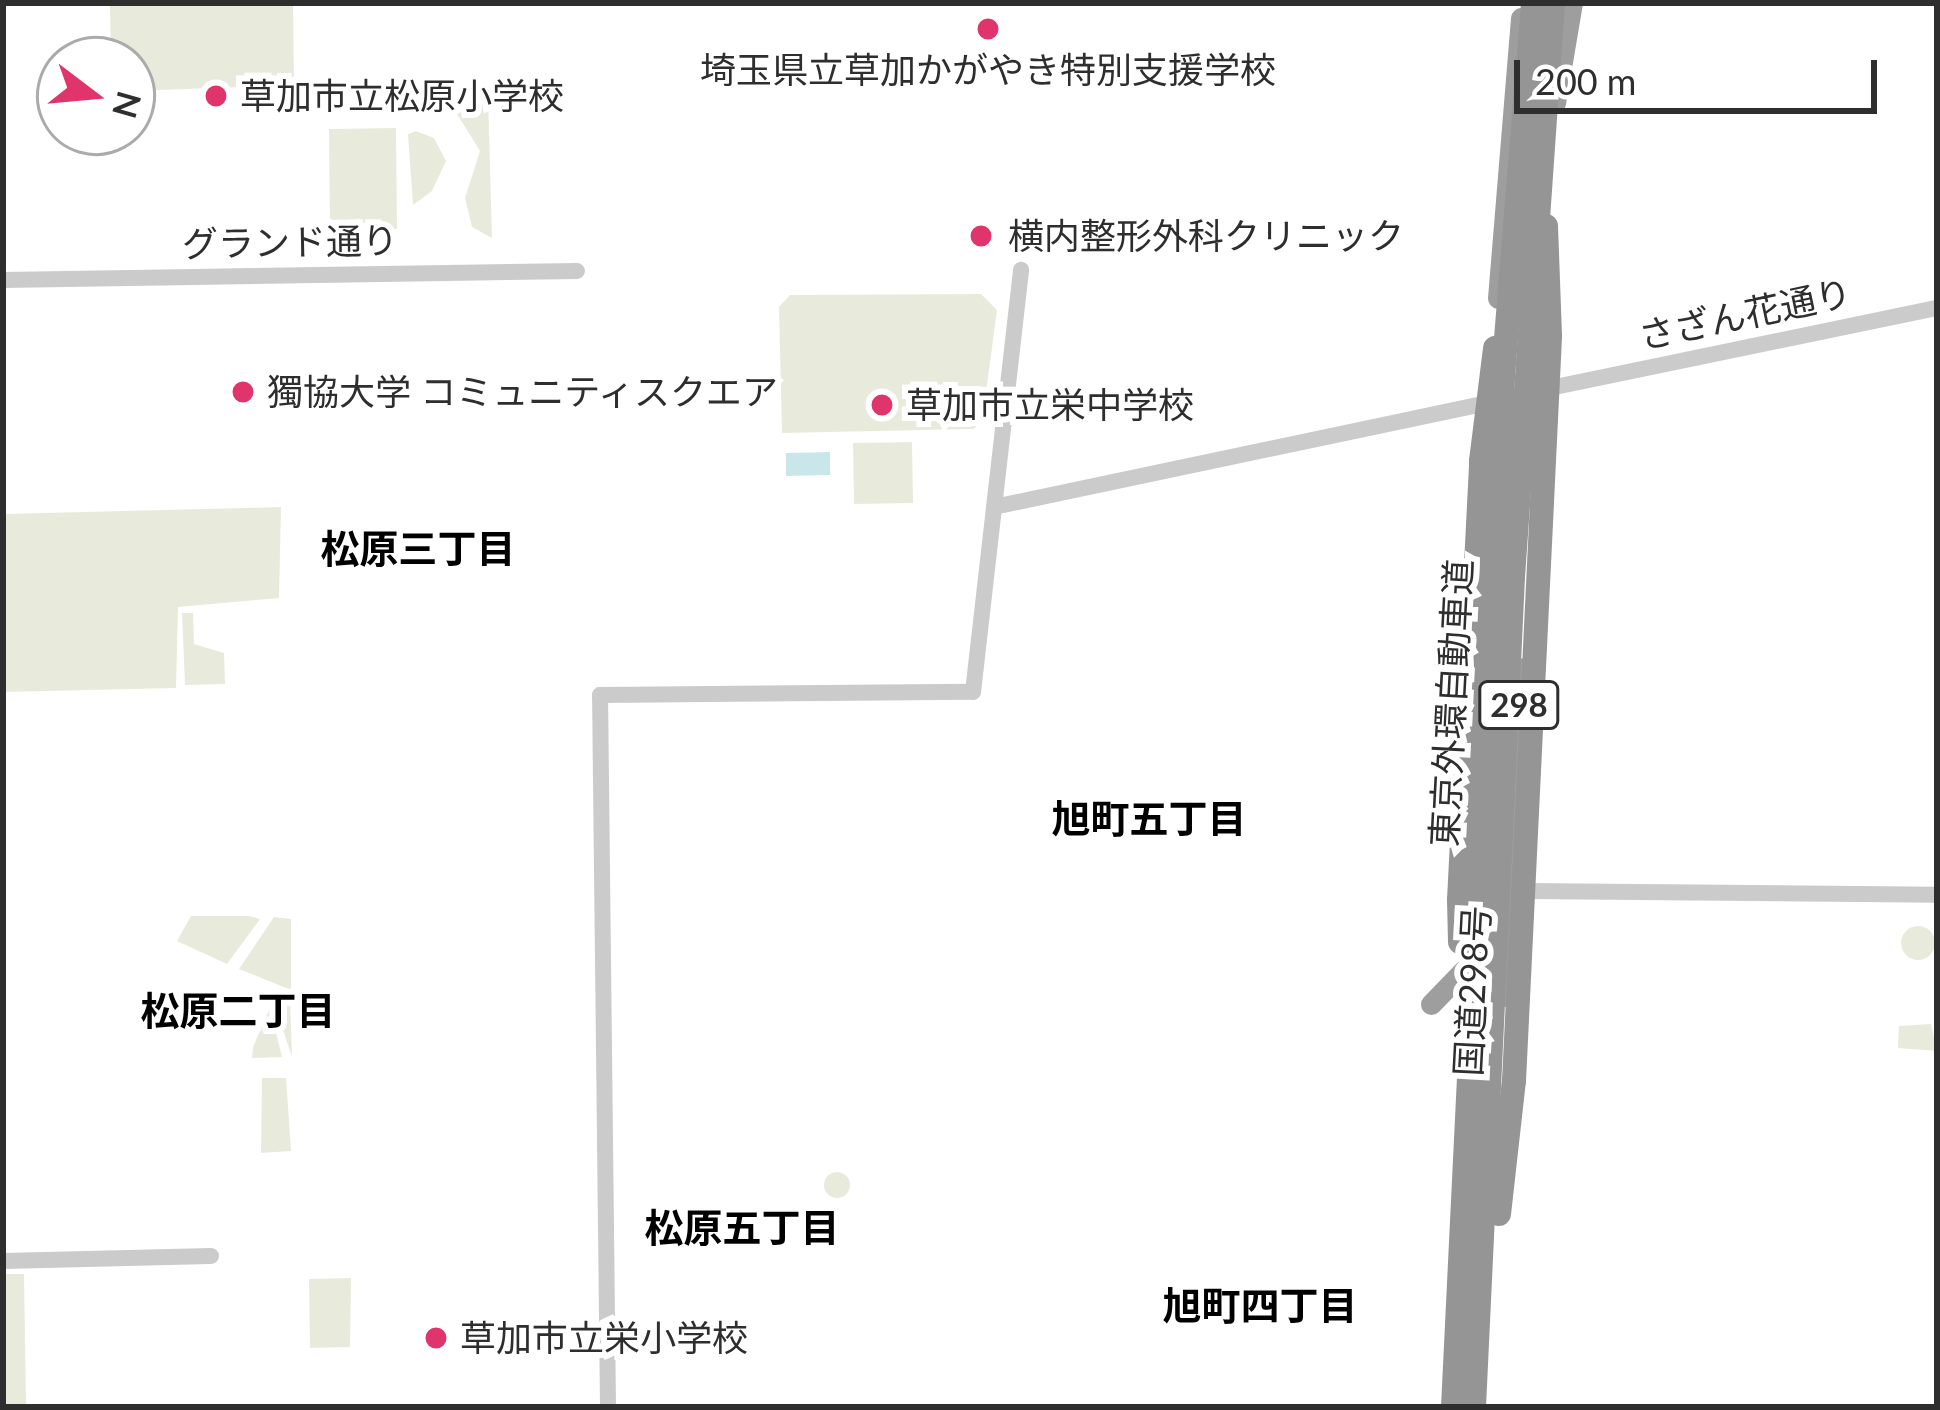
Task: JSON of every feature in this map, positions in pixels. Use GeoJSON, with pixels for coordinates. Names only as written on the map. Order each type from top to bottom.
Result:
{"type":"FeatureCollection","features":[{"type":"Feature","properties":{"kind":"highway","name":"国道298号"},"geometry":{"type":"LineString","coordinates":[[1443,1407],[1495,345],[1519,3]]}},
{"type":"Feature","properties":{"kind":"highway","name":"東京外環自動車道"},"geometry":{"type":"LineString","coordinates":[[1453,1407],[1510,251],[1533,3]]}},
{"type":"Feature","properties":{"kind":"highway","name":"東京外環自動車道"},"geometry":{"type":"LineString","coordinates":[[1478,1407],[1513,577],[1553,3]]}},
{"type":"Feature","properties":{"kind":"highway","name":"国道298号"},"geometry":{"type":"LineString","coordinates":[[1478,1407],[1546,206],[1568,3]]}},
{"type":"Feature","properties":{"kind":"highway"},"geometry":{"type":"LineString","coordinates":[[1478,1407],[1514,1081],[1550,337],[1546,206]]}},
{"type":"Feature","properties":{"kind":"highway"},"geometry":{"type":"LineString","coordinates":[[1466,1142],[1460,900],[1481,461],[1495,345]]}},
{"type":"Feature","properties":{"kind":"highway"},"geometry":{"type":"LineString","coordinates":[[1431,1004],[1464,970]]}},
{"type":"Feature","properties":{"kind":"street"},"geometry":{"type":"LineString","coordinates":[[608,1407],[600,695],[973,692],[1021,270]]}},
{"type":"Feature","properties":{"kind":"street","name":"グランド通り"},"geometry":{"type":"LineString","coordinates":[[3,280],[577,271]]}},
{"type":"Feature","properties":{"kind":"street","name":"さざん花通り"},"geometry":{"type":"LineString","coordinates":[[1561,386],[1937,308]]}},
{"type":"Feature","properties":{"kind":"street"},"geometry":{"type":"LineString","coordinates":[[994,507],[1477,405]]}},
{"type":"Feature","properties":{"kind":"street"},"geometry":{"type":"LineString","coordinates":[[1468,890],[1937,895]]}},
{"type":"Feature","properties":{"kind":"street"},"geometry":{"type":"LineString","coordinates":[[3,1261],[212,1256]]}},
{"type":"Feature","properties":{"kind":"shaded area"},"geometry":{"type":"Polygon","coordinates":[[[110,3],[293,3],[294,85],[156,90],[156,36],[111,36],[110,3]]]}},
{"type":"Feature","properties":{"kind":"shaded area"},"geometry":{"type":"Polygon","coordinates":[[[488,96],[492,238],[472,227],[465,198],[480,151],[447,98],[488,96]]]}},
{"type":"Feature","properties":{"kind":"shaded area"},"geometry":{"type":"Polygon","coordinates":[[[396,128],[397,229],[330,230],[329,129],[396,128]]]}},
{"type":"Feature","properties":{"kind":"shaded area"},"geometry":{"type":"Polygon","coordinates":[[[416,131],[434,138],[446,161],[432,191],[413,205],[408,134],[416,131]]]}},
{"type":"Feature","properties":{"kind":"shaded area"},"geometry":{"type":"Polygon","coordinates":[[[981,294],[997,310],[982,422],[973,429],[782,433],[779,307],[790,295],[981,294]]]}},
{"type":"Feature","properties":{"kind":"shaded area"},"geometry":{"type":"Polygon","coordinates":[[[912,442],[913,503],[854,504],[853,443],[912,442]]]}},
{"type":"Feature","properties":{"kind":"shaded area"},"geometry":{"type":"Polygon","coordinates":[[[281,507],[279,598],[178,607],[176,688],[3,692],[3,514],[281,507]]]}},
{"type":"Feature","properties":{"kind":"shaded area"},"geometry":{"type":"Polygon","coordinates":[[[182,613],[193,613],[194,644],[224,653],[225,684],[185,685],[182,613]]]}},
{"type":"Feature","properties":{"kind":"shaded area"},"geometry":{"type":"Polygon","coordinates":[[[191,916],[260,919],[227,964],[177,941],[191,916]]]}},
{"type":"Feature","properties":{"kind":"shaded area"},"geometry":{"type":"Polygon","coordinates":[[[274,917],[291,919],[291,990],[239,969],[274,917]]]}},
{"type":"Feature","properties":{"kind":"shaded area"},"geometry":{"type":"Polygon","coordinates":[[[1918,926],[1930,931],[1935,943],[1930,955],[1918,960],[1906,955],[1901,943],[1906,931],[1918,926]]]}},
{"type":"Feature","properties":{"kind":"shaded area"},"geometry":{"type":"Polygon","coordinates":[[[284,994],[290,996],[292,1057],[276,1009],[284,994]]]}},
{"type":"Feature","properties":{"kind":"shaded area"},"geometry":{"type":"Polygon","coordinates":[[[270,1008],[282,1057],[252,1058],[253,1047],[270,1008]]]}},
{"type":"Feature","properties":{"kind":"shaded area"},"geometry":{"type":"Polygon","coordinates":[[[1931,1024],[1937,1051],[1898,1048],[1899,1026],[1931,1024]]]}},
{"type":"Feature","properties":{"kind":"shaded area"},"geometry":{"type":"Polygon","coordinates":[[[262,1078],[286,1078],[291,1151],[261,1153],[262,1078]]]}},
{"type":"Feature","properties":{"kind":"shaded area"},"geometry":{"type":"Polygon","coordinates":[[[837,1172],[850,1185],[837,1198],[824,1185],[837,1172]]]}},
{"type":"Feature","properties":{"kind":"shaded area"},"geometry":{"type":"Polygon","coordinates":[[[3,1274],[24,1274],[26,1407],[3,1407],[3,1274]]]}},
{"type":"Feature","properties":{"kind":"shaded area"},"geometry":{"type":"Polygon","coordinates":[[[351,1278],[350,1347],[310,1348],[309,1279],[351,1278]]]}},
{"type":"Feature","properties":{"kind":"water"},"geometry":{"type":"Polygon","coordinates":[[[830,452],[830,475],[786,476],[786,453],[830,452]]]}},
{"type":"Feature","properties":{"kind":"place","name":"埼玉県立草加かがやき特別支援学校"},"geometry":{"type":"Point","coordinates":[988,29]}},
{"type":"Feature","properties":{"kind":"place","name":"草加市立松原小学校"},"geometry":{"type":"Point","coordinates":[216,96]}},
{"type":"Feature","properties":{"kind":"place","name":"横内整形外科クリニック"},"geometry":{"type":"Point","coordinates":[981,236]}},
{"type":"Feature","properties":{"kind":"place","name":"獨協大学 コミュニティスクエア"},"geometry":{"type":"Point","coordinates":[243,392]}},
{"type":"Feature","properties":{"kind":"place","name":"草加市立栄中学校"},"geometry":{"type":"Point","coordinates":[882,405]}},
{"type":"Feature","properties":{"kind":"place","name":"草加市立栄小学校"},"geometry":{"type":"Point","coordinates":[436,1338]}},
{"type":"Feature","properties":{"kind":"district","name":"松原三丁目"},"geometry":{"type":"Point","coordinates":[418,548]}},
{"type":"Feature","properties":{"kind":"district","name":"旭町五丁目"},"geometry":{"type":"Point","coordinates":[1149,818]}},
{"type":"Feature","properties":{"kind":"district","name":"松原二丁目"},"geometry":{"type":"Point","coordinates":[238,1010]}},
{"type":"Feature","properties":{"kind":"district","name":"松原五丁目"},"geometry":{"type":"Point","coordinates":[742,1227]}},
{"type":"Feature","properties":{"kind":"district","name":"旭町四丁目"},"geometry":{"type":"Point","coordinates":[1260,1305]}}]}
